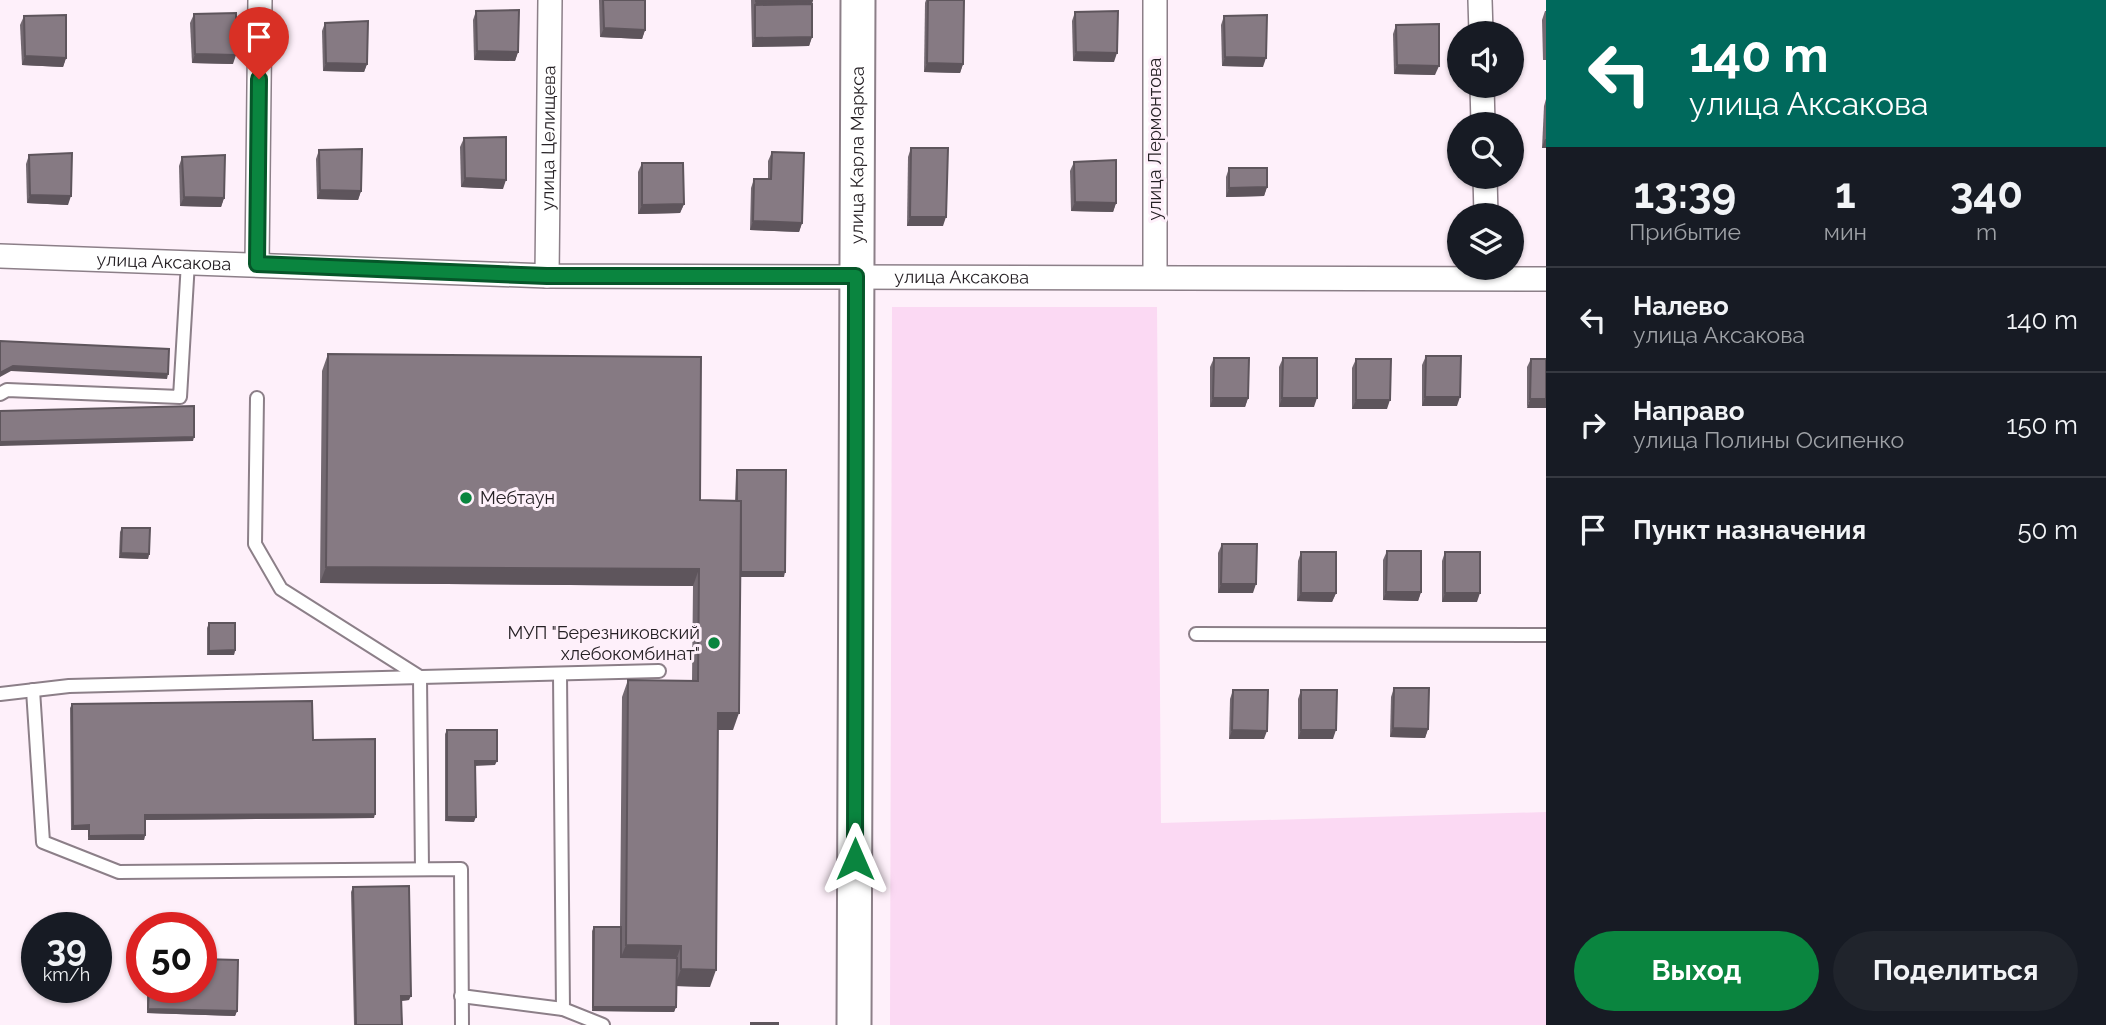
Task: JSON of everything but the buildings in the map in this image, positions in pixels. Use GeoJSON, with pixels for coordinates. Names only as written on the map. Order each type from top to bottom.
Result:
{"type":"FeatureCollection","features":[{"type":"Feature","properties":{"kind":"main road","name":"улица Карла Маркса"},"geometry":{"type":"LineString","coordinates":[[854,1025],[858,0]]}},
{"type":"Feature","properties":{"kind":"street"},"geometry":{"type":"LineString","coordinates":[[257,264],[260,0]]}},
{"type":"Feature","properties":{"kind":"street","name":"улица Целищева"},"geometry":{"type":"LineString","coordinates":[[547,276],[550,0]]}},
{"type":"Feature","properties":{"kind":"street","name":"улица Лермонтова"},"geometry":{"type":"LineString","coordinates":[[1155,0],[1155,277]]}},
{"type":"Feature","properties":{"kind":"street"},"geometry":{"type":"LineString","coordinates":[[1480,0],[1481,21]]}},
{"type":"Feature","properties":{"kind":"street","name":"улица Аксакова"},"geometry":{"type":"LineString","coordinates":[[0,256],[547,276],[1155,277],[1447,273]]}},
{"type":"Feature","properties":{"kind":"street","name":"улица Аксакова"},"geometry":{"type":"LineString","coordinates":[[1524,277],[1546,279]]}},
{"type":"Feature","properties":{"kind":"lane"},"geometry":{"type":"LineString","coordinates":[[0,394],[7,390],[180,397],[188,262]]}},
{"type":"Feature","properties":{"kind":"lane"},"geometry":{"type":"LineString","coordinates":[[257,398],[255,544],[281,589],[420,677]]}},
{"type":"Feature","properties":{"kind":"lane"},"geometry":{"type":"LineString","coordinates":[[1196,634],[1546,635]]}},
{"type":"Feature","properties":{"kind":"lane"},"geometry":{"type":"LineString","coordinates":[[0,694],[69,686],[659,671]]}},
{"type":"Feature","properties":{"kind":"lane"},"geometry":{"type":"LineString","coordinates":[[560,674],[563,1009]]}},
{"type":"Feature","properties":{"kind":"lane"},"geometry":{"type":"LineString","coordinates":[[420,677],[422,869]]}},
{"type":"Feature","properties":{"kind":"lane"},"geometry":{"type":"LineString","coordinates":[[33,690],[43,842],[119,872],[461,869],[462,1025]]}},
{"type":"Feature","properties":{"kind":"lane"},"geometry":{"type":"LineString","coordinates":[[461,996],[563,1009],[603,1025]]}},
{"type":"Feature","properties":{"kind":"shaded area"},"geometry":{"type":"Polygon","coordinates":[[[892,307],[1157,307],[1161,823],[1546,812],[1546,1025],[890,1025],[892,307]]]}},
{"type":"Feature","properties":{"kind":"place","name":"Мебтаун"},"geometry":{"type":"Point","coordinates":[466,498]}},
{"type":"Feature","properties":{"kind":"place","name":"МУП \"Березниковский хлебокомбинат\""},"geometry":{"type":"Point","coordinates":[714,643]}},
{"type":"Feature","properties":{"kind":"route"},"geometry":{"type":"LineString","coordinates":[[259,79],[257,264],[547,276],[856,276],[855,859]]}}]}
